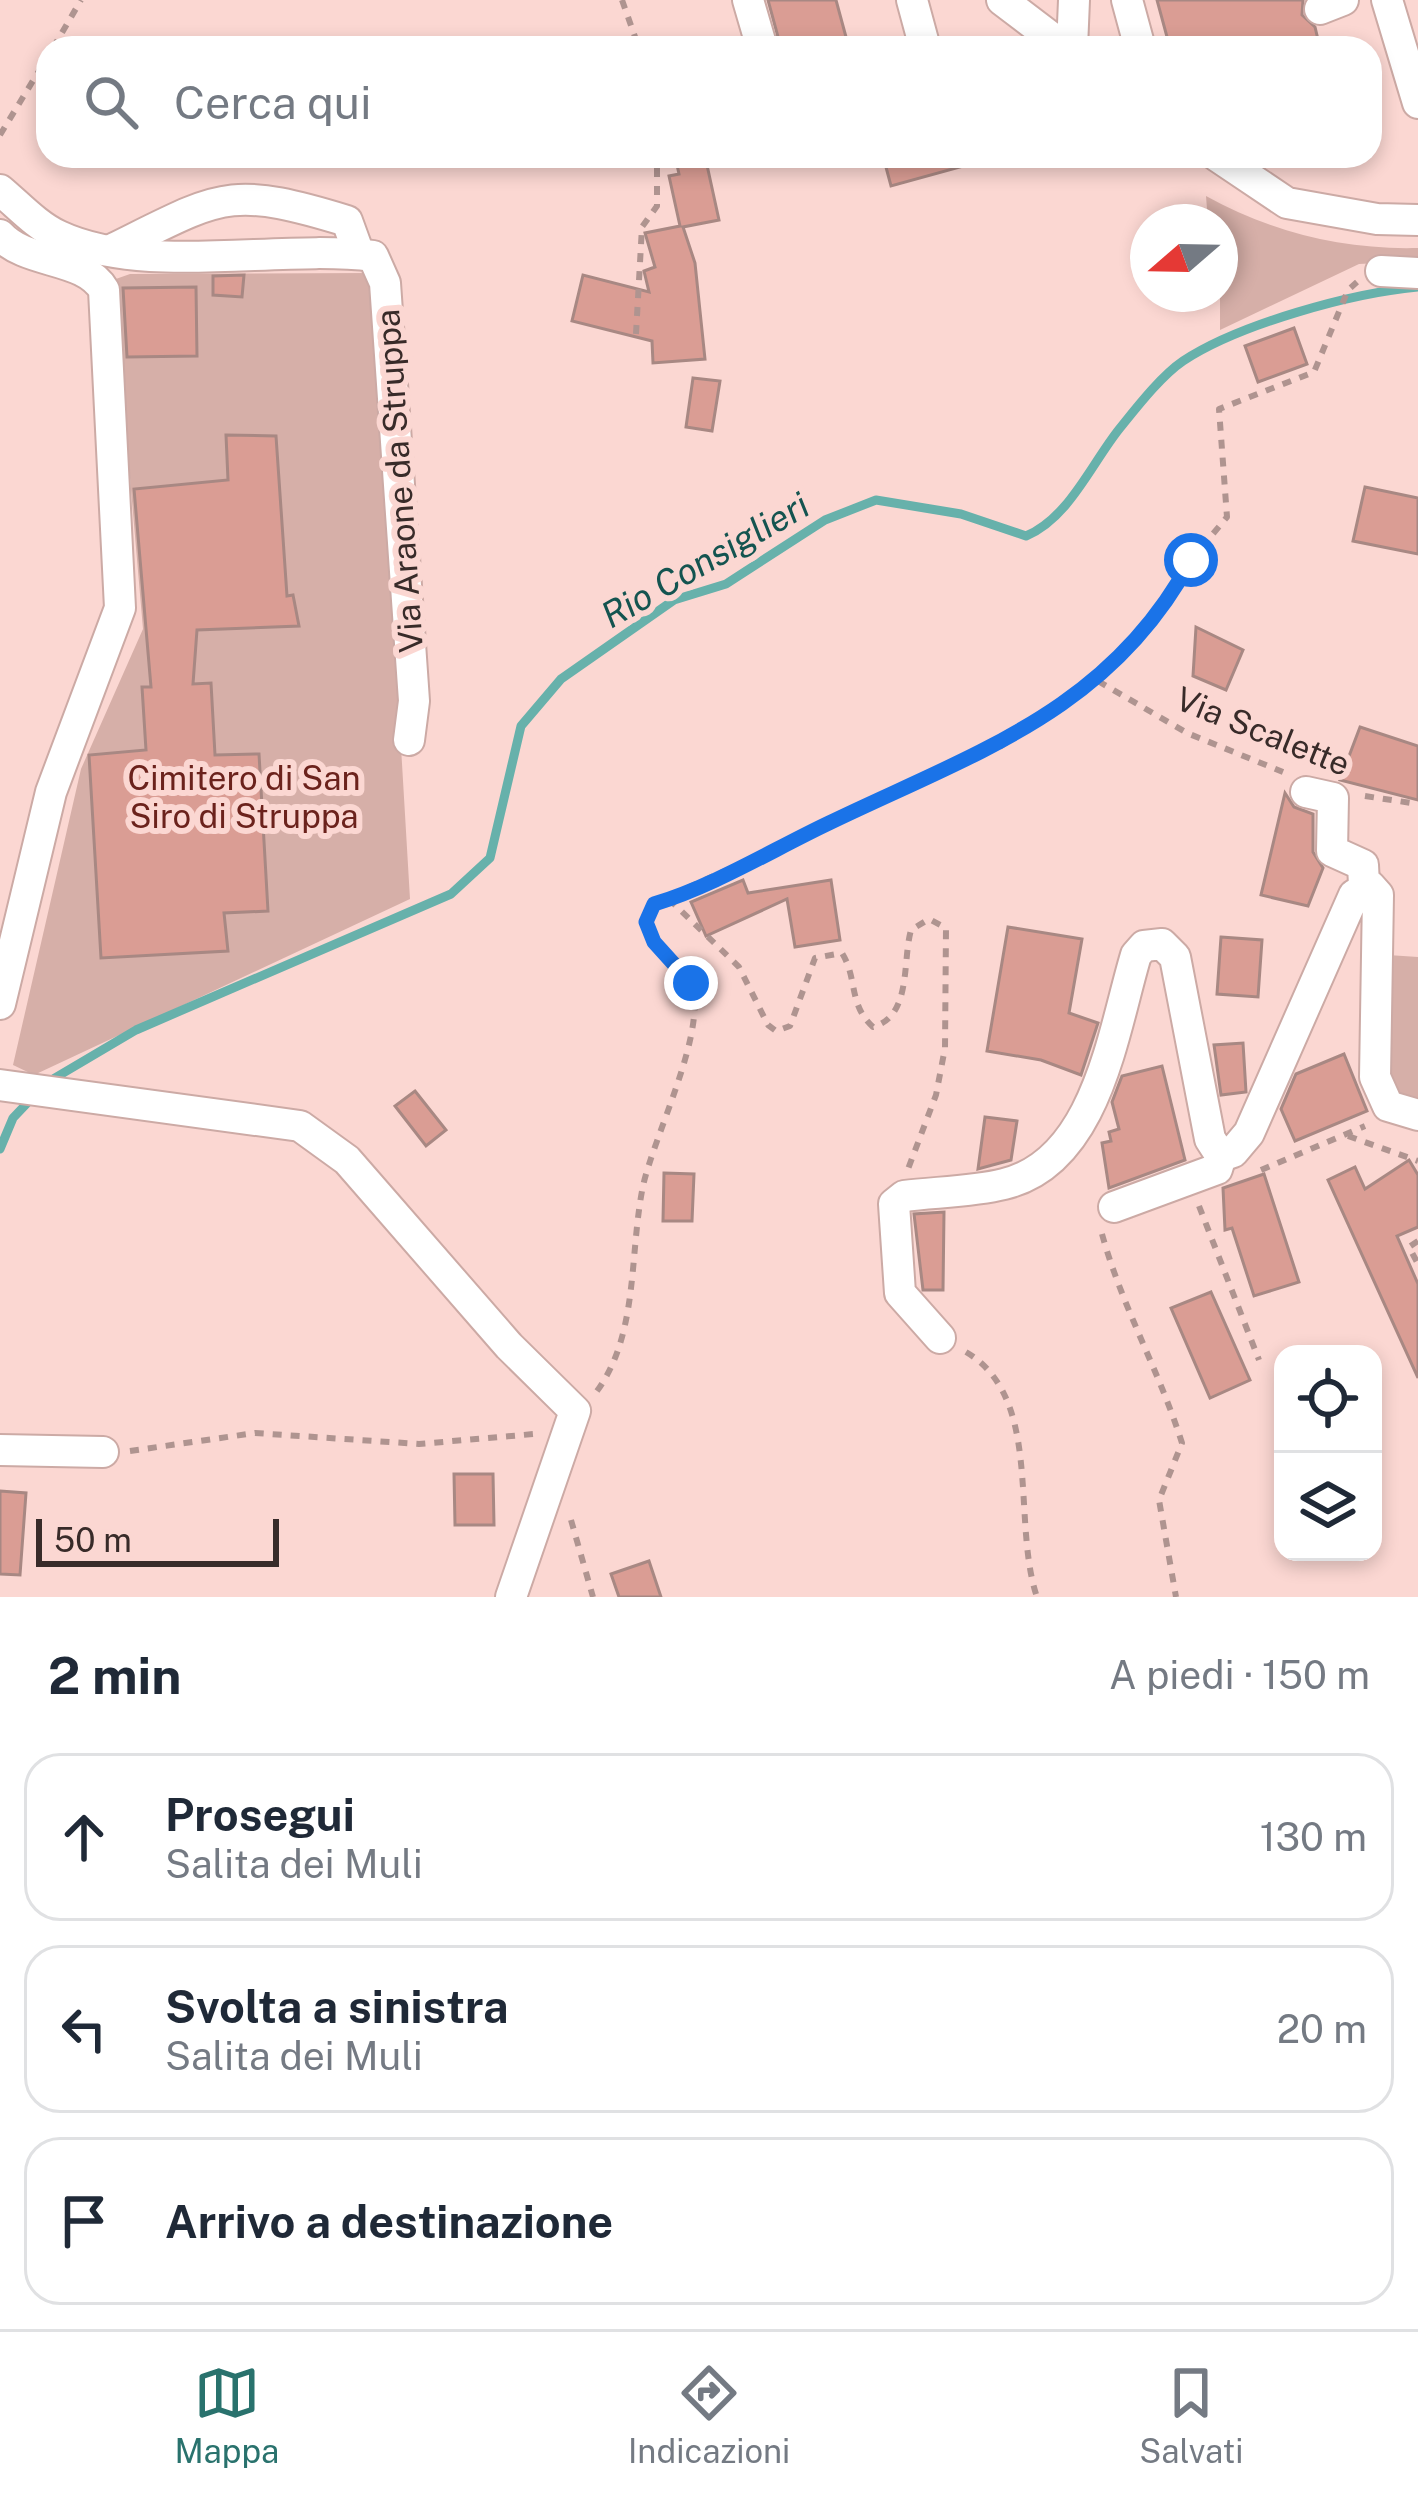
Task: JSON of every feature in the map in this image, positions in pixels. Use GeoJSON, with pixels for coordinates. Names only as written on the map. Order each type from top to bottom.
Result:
{"type":"FeatureCollection","features":[{"type":"Feature","properties":{"kind":"street"},"geometry":{"type":"LineString","coordinates":[[748,0],[758,36]]}},
{"type":"Feature","properties":{"kind":"street"},"geometry":{"type":"LineString","coordinates":[[912,0],[922,36]]}},
{"type":"Feature","properties":{"kind":"street"},"geometry":{"type":"LineString","coordinates":[[1002,0],[1052,36]]}},
{"type":"Feature","properties":{"kind":"street"},"geometry":{"type":"LineString","coordinates":[[1070,36],[1074,0]]}},
{"type":"Feature","properties":{"kind":"street"},"geometry":{"type":"LineString","coordinates":[[1127,0],[1137,36]]}},
{"type":"Feature","properties":{"kind":"street"},"geometry":{"type":"LineString","coordinates":[[1387,0],[1418,103]]}},
{"type":"Feature","properties":{"kind":"street"},"geometry":{"type":"LineString","coordinates":[[1234,168],[1262,191],[1287,203],[1377,220],[1418,220]]}},
{"type":"Feature","properties":{"kind":"street"},"geometry":{"type":"LineString","coordinates":[[0,190],[53,233],[81,245],[187,258],[359,254]]}},
{"type":"Feature","properties":{"kind":"street","name":"Via Araone da Struppa"},"geometry":{"type":"LineString","coordinates":[[115,248],[214,200],[272,198],[347,221],[359,254],[373,256],[386,283],[414,701],[409,740]]}},
{"type":"Feature","properties":{"kind":"street"},"geometry":{"type":"LineString","coordinates":[[0,235],[10,246],[90,274],[104,290],[120,608],[51,792],[0,1004]]}},
{"type":"Feature","properties":{"kind":"street"},"geometry":{"type":"LineString","coordinates":[[1382,271],[1418,273]]}},
{"type":"Feature","properties":{"kind":"street"},"geometry":{"type":"LineString","coordinates":[[1221,1156],[1233,1152],[1249,1132],[1354,895],[1364,885],[1363,865],[1332,851],[1333,798],[1302,785]]}},
{"type":"Feature","properties":{"kind":"street"},"geometry":{"type":"LineString","coordinates":[[1364,885],[1378,895],[1375,1077],[1388,1106],[1418,1115]]}},
{"type":"Feature","properties":{"kind":"street"},"geometry":{"type":"LineString","coordinates":[[940,1337],[909,1307],[896,1276],[894,1204],[904,1196],[1008,1184],[1062,1148],[1092,1098],[1136,956],[1150,943],[1168,947],[1175,957],[1210,1139],[1221,1156]]}},
{"type":"Feature","properties":{"kind":"street"},"geometry":{"type":"LineString","coordinates":[[1,1086],[300,1126],[347,1160],[571,1422],[511,1597]]}},
{"type":"Feature","properties":{"kind":"street"},"geometry":{"type":"LineString","coordinates":[[1114,1207],[1217,1169],[1221,1156]]}},
{"type":"Feature","properties":{"kind":"street"},"geometry":{"type":"LineString","coordinates":[[0,1450],[103,1452]]}},
{"type":"Feature","properties":{"kind":"path"},"geometry":{"type":"LineString","coordinates":[[60,36],[81,0]]}},
{"type":"Feature","properties":{"kind":"path"},"geometry":{"type":"LineString","coordinates":[[626,1],[636,36]]}},
{"type":"Feature","properties":{"kind":"path"},"geometry":{"type":"LineString","coordinates":[[0,135],[36,76]]}},
{"type":"Feature","properties":{"kind":"path"},"geometry":{"type":"LineString","coordinates":[[636,334],[642,227],[657,206],[657,168]]}},
{"type":"Feature","properties":{"kind":"path"},"geometry":{"type":"LineString","coordinates":[[103,1452],[159,1451],[255,1433],[419,1444],[571,1422],[614,1368],[621,1346],[644,1186],[685,1055],[691,983],[654,942],[646,922],[654,904],[1001,746],[1098,681],[1170,599],[1191,560],[1227,518],[1219,409],[1314,372],[1348,290]]}},
{"type":"Feature","properties":{"kind":"path","name":"Via Scalette"},"geometry":{"type":"LineString","coordinates":[[1098,681],[1187,733],[1302,785]]}},
{"type":"Feature","properties":{"kind":"path","name":"Via Scalette"},"geometry":{"type":"LineString","coordinates":[[1356,794],[1418,804]]}},
{"type":"Feature","properties":{"kind":"path"},"geometry":{"type":"LineString","coordinates":[[669,899],[739,967],[767,1025],[776,1031],[790,1026],[815,958],[842,953],[848,961],[858,1014],[873,1027],[884,1024],[902,998],[911,930],[929,919],[946,928],[945,1048],[904,1196]]}},
{"type":"Feature","properties":{"kind":"path"},"geometry":{"type":"LineString","coordinates":[[1250,1173],[1371,1124]]}},
{"type":"Feature","properties":{"kind":"path"},"geometry":{"type":"LineString","coordinates":[[1345,1135],[1418,1161]]}},
{"type":"Feature","properties":{"kind":"path"},"geometry":{"type":"LineString","coordinates":[[1193,1179],[1204,1225],[1259,1360]]}},
{"type":"Feature","properties":{"kind":"path"},"geometry":{"type":"LineString","coordinates":[[1114,1207],[1098,1220],[1115,1284],[1153,1355],[1182,1443],[1159,1500],[1175,1597]]}},
{"type":"Feature","properties":{"kind":"path"},"geometry":{"type":"LineString","coordinates":[[1418,1240],[1409,1246],[1418,1264]]}},
{"type":"Feature","properties":{"kind":"path"},"geometry":{"type":"LineString","coordinates":[[940,1337],[987,1365],[1009,1398],[1024,1551],[1037,1597]]}},
{"type":"Feature","properties":{"kind":"path"},"geometry":{"type":"LineString","coordinates":[[569,1514],[583,1545],[593,1597]]}},
{"type":"Feature","properties":{"kind":"green space"},"geometry":{"type":"Polygon","coordinates":[[[1238,212],[1335,242],[1418,248],[1418,261],[1359,264],[1220,330],[1220,312],[1238,312],[1238,212]]]}},
{"type":"Feature","properties":{"kind":"green space","name":"Cimitero di San Siro di Struppa"},"geometry":{"type":"Polygon","coordinates":[[[373,273],[410,899],[34,1075],[13,1065],[81,769],[143,629],[113,280],[130,274],[373,273]]]}},
{"type":"Feature","properties":{"kind":"green space"},"geometry":{"type":"Polygon","coordinates":[[[1388,955],[1418,957],[1418,1101],[1402,1099],[1384,1072],[1388,955]]]}},
{"type":"Feature","properties":{"kind":"building"},"geometry":{"type":"Polygon","coordinates":[[[768,0],[836,0],[846,36],[778,36],[768,0]]]}},
{"type":"Feature","properties":{"kind":"building"},"geometry":{"type":"Polygon","coordinates":[[[1157,0],[1303,0],[1302,15],[1317,36],[1167,36],[1157,0]]]}},
{"type":"Feature","properties":{"kind":"building"},"geometry":{"type":"Polygon","coordinates":[[[678,168],[708,168],[719,220],[683,227],[695,263],[705,359],[653,363],[652,341],[572,321],[583,275],[649,292],[644,271],[655,267],[645,233],[680,226],[669,176],[679,174],[678,168]]]}},
{"type":"Feature","properties":{"kind":"building"},"geometry":{"type":"Polygon","coordinates":[[[886,168],[956,168],[891,186],[886,168]]]}},
{"type":"Feature","properties":{"kind":"building"},"geometry":{"type":"Polygon","coordinates":[[[244,275],[242,297],[213,295],[213,276],[244,275]]]}},
{"type":"Feature","properties":{"kind":"building"},"geometry":{"type":"Polygon","coordinates":[[[196,287],[197,356],[127,357],[123,288],[196,287]]]}},
{"type":"Feature","properties":{"kind":"building"},"geometry":{"type":"Polygon","coordinates":[[[1294,328],[1307,364],[1258,382],[1245,346],[1294,328]]]}},
{"type":"Feature","properties":{"kind":"building"},"geometry":{"type":"Polygon","coordinates":[[[693,378],[720,381],[712,431],[686,427],[693,378]]]}},
{"type":"Feature","properties":{"kind":"building"},"geometry":{"type":"Polygon","coordinates":[[[226,435],[276,436],[287,596],[293,595],[299,626],[197,630],[193,684],[211,683],[215,755],[259,754],[268,911],[224,913],[228,951],[101,958],[89,755],[146,750],[142,687],[151,687],[134,489],[228,480],[226,435]]]}},
{"type":"Feature","properties":{"kind":"building"},"geometry":{"type":"Polygon","coordinates":[[[1365,487],[1418,498],[1418,554],[1353,541],[1365,487]]]}},
{"type":"Feature","properties":{"kind":"building"},"geometry":{"type":"Polygon","coordinates":[[[1196,627],[1243,650],[1226,690],[1193,676],[1196,627]]]}},
{"type":"Feature","properties":{"kind":"building"},"geometry":{"type":"Polygon","coordinates":[[[1360,727],[1418,746],[1418,800],[1340,780],[1360,727]]]}},
{"type":"Feature","properties":{"kind":"building"},"geometry":{"type":"Polygon","coordinates":[[[1285,793],[1294,807],[1313,814],[1313,852],[1323,868],[1308,906],[1261,895],[1285,793]]]}},
{"type":"Feature","properties":{"kind":"building"},"geometry":{"type":"Polygon","coordinates":[[[743,880],[748,893],[831,880],[840,940],[795,947],[787,899],[706,936],[691,902],[743,880]]]}},
{"type":"Feature","properties":{"kind":"building"},"geometry":{"type":"Polygon","coordinates":[[[1008,927],[1082,939],[1069,1013],[1098,1023],[1081,1075],[1041,1060],[987,1051],[1008,927]]]}},
{"type":"Feature","properties":{"kind":"building"},"geometry":{"type":"Polygon","coordinates":[[[1221,937],[1262,940],[1258,997],[1217,994],[1221,937]]]}},
{"type":"Feature","properties":{"kind":"building"},"geometry":{"type":"Polygon","coordinates":[[[1243,1043],[1246,1092],[1221,1095],[1214,1045],[1243,1043]]]}},
{"type":"Feature","properties":{"kind":"building"},"geometry":{"type":"Polygon","coordinates":[[[1344,1054],[1367,1111],[1295,1141],[1281,1109],[1296,1074],[1344,1054]]]}},
{"type":"Feature","properties":{"kind":"building"},"geometry":{"type":"Polygon","coordinates":[[[1162,1066],[1185,1160],[1109,1188],[1102,1143],[1111,1141],[1109,1132],[1119,1129],[1112,1102],[1122,1076],[1162,1066]]]}},
{"type":"Feature","properties":{"kind":"building"},"geometry":{"type":"Polygon","coordinates":[[[415,1091],[446,1130],[426,1146],[395,1106],[415,1091]]]}},
{"type":"Feature","properties":{"kind":"building"},"geometry":{"type":"Polygon","coordinates":[[[985,1117],[1017,1121],[1011,1160],[978,1169],[985,1117]]]}},
{"type":"Feature","properties":{"kind":"building"},"geometry":{"type":"Polygon","coordinates":[[[1409,1160],[1418,1175],[1418,1227],[1397,1236],[1418,1284],[1418,1378],[1328,1180],[1355,1167],[1365,1189],[1409,1160]]]}},
{"type":"Feature","properties":{"kind":"building"},"geometry":{"type":"Polygon","coordinates":[[[664,1173],[694,1174],[692,1221],[663,1221],[664,1173]]]}},
{"type":"Feature","properties":{"kind":"building"},"geometry":{"type":"Polygon","coordinates":[[[1264,1174],[1299,1282],[1254,1296],[1232,1228],[1225,1230],[1223,1188],[1264,1174]]]}},
{"type":"Feature","properties":{"kind":"building"},"geometry":{"type":"Polygon","coordinates":[[[944,1212],[943,1290],[923,1290],[914,1214],[944,1212]]]}},
{"type":"Feature","properties":{"kind":"building"},"geometry":{"type":"Polygon","coordinates":[[[1211,1292],[1250,1380],[1210,1398],[1171,1308],[1211,1292]]]}},
{"type":"Feature","properties":{"kind":"building"},"geometry":{"type":"Polygon","coordinates":[[[454,1474],[493,1474],[494,1525],[455,1525],[454,1474]]]}},
{"type":"Feature","properties":{"kind":"building"},"geometry":{"type":"Polygon","coordinates":[[[0,1491],[26,1493],[20,1575],[0,1574],[0,1491]]]}},
{"type":"Feature","properties":{"kind":"building"},"geometry":{"type":"Polygon","coordinates":[[[649,1561],[661,1597],[619,1597],[611,1574],[649,1561]]]}},
{"type":"Feature","properties":{"kind":"waterway","name":"Rio Consiglieri"},"geometry":{"type":"LineString","coordinates":[[48,1082],[136,1030],[451,894],[490,858],[521,726],[561,679],[674,600],[726,584],[825,520],[876,500],[961,514],[1026,536],[1055,517],[1134,411],[1183,361],[1206,347],[1297,312],[1418,287]]}},
{"type":"Feature","properties":{"kind":"waterway","name":"Rio Consiglieri"},"geometry":{"type":"LineString","coordinates":[[0,1149],[13,1118],[32,1098]]}},
{"type":"Feature","properties":{"kind":"route"},"geometry":{"type":"LineString","coordinates":[[691,983],[654,942],[646,922],[654,904],[1001,746],[1098,681],[1170,599],[1191,560]]}}]}
